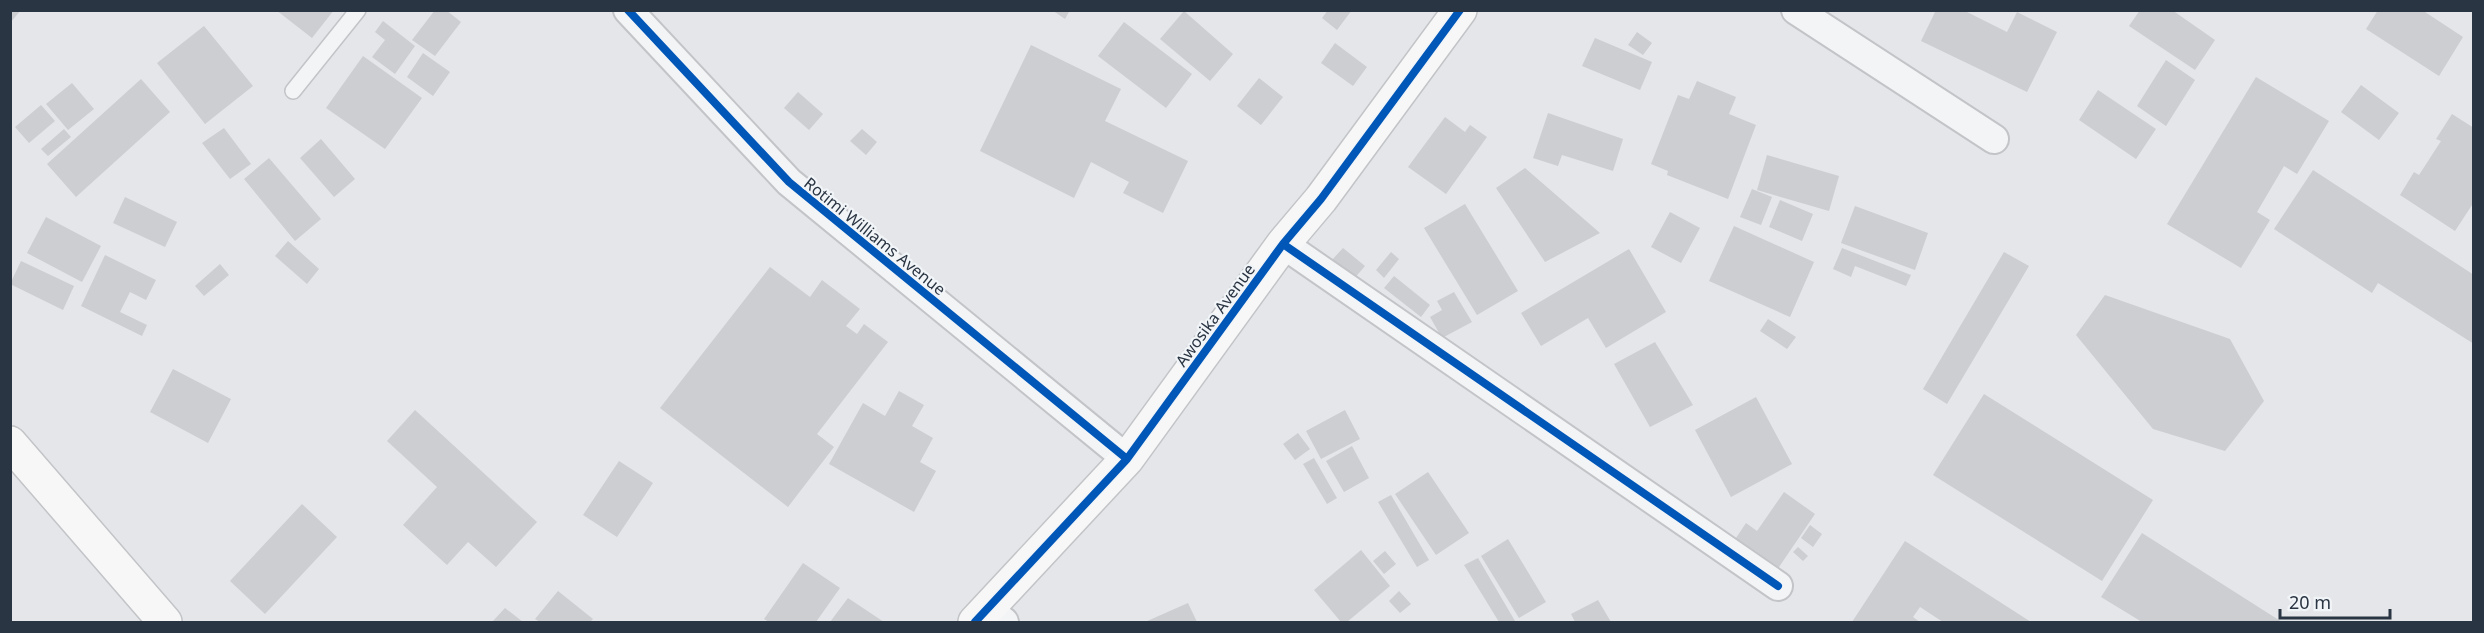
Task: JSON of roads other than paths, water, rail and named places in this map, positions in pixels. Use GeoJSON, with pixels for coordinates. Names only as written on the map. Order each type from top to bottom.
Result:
{"type":"FeatureCollection","features":[{"type":"Feature","properties":{"kind":"street","name":"Rotimi Williams Avenue"},"geometry":{"type":"LineString","coordinates":[[628,10],[789,182],[1127,459]]}},
{"type":"Feature","properties":{"kind":"street","name":"Awosika Avenue"},"geometry":{"type":"LineString","coordinates":[[989,618],[1127,459],[1282,244],[1320,199],[1460,10]]}},
{"type":"Feature","properties":{"kind":"street"},"geometry":{"type":"LineString","coordinates":[[1796,10],[1994,139]]}},
{"type":"Feature","properties":{"kind":"street"},"geometry":{"type":"LineString","coordinates":[[1282,244],[1778,586]]}},
{"type":"Feature","properties":{"kind":"street"},"geometry":{"type":"LineString","coordinates":[[10,442],[165,622]]}},
{"type":"Feature","properties":{"kind":"lane"},"geometry":{"type":"LineString","coordinates":[[293,91],[358,10]]}}]}
